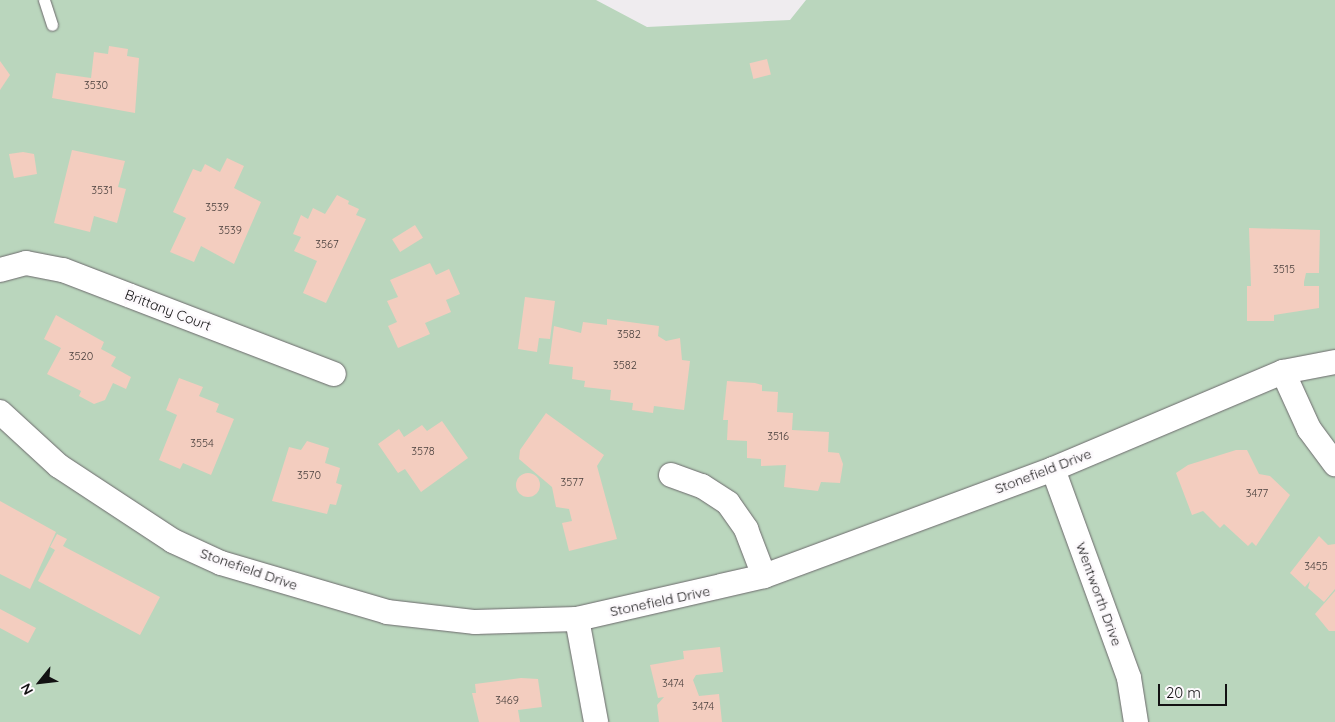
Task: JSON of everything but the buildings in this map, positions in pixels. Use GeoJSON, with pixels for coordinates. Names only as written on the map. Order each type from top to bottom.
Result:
{"type":"FeatureCollection","features":[{"type":"Feature","properties":{"kind":"street","name":"Brittany Court"},"geometry":{"type":"LineString","coordinates":[[0,270],[26,263],[63,270],[334,374]]}},
{"type":"Feature","properties":{"kind":"street","name":"Stonefield Drive"},"geometry":{"type":"LineString","coordinates":[[0,412],[59,466],[173,541],[221,563],[387,612],[475,622],[577,619],[764,576],[1052,468],[1283,372],[1335,362]]}},
{"type":"Feature","properties":{"kind":"street"},"geometry":{"type":"LineString","coordinates":[[1283,372],[1309,429],[1335,464]]}},
{"type":"Feature","properties":{"kind":"street","name":"Wentworth Drive"},"geometry":{"type":"LineString","coordinates":[[1052,468],[1129,678],[1136,722]]}},
{"type":"Feature","properties":{"kind":"street"},"geometry":{"type":"LineString","coordinates":[[670,475],[702,486],[728,503],[746,529],[764,576]]}},
{"type":"Feature","properties":{"kind":"street"},"geometry":{"type":"LineString","coordinates":[[577,619],[596,722]]}},
{"type":"Feature","properties":{"kind":"lane"},"geometry":{"type":"LineString","coordinates":[[44,0],[52,25]]}},
{"type":"Feature","properties":{"kind":"green space"},"geometry":{"type":"Polygon","coordinates":[[[0,0],[596,0],[647,27],[790,20],[806,0],[1335,0],[1335,722],[0,722],[0,0]]]}}]}
